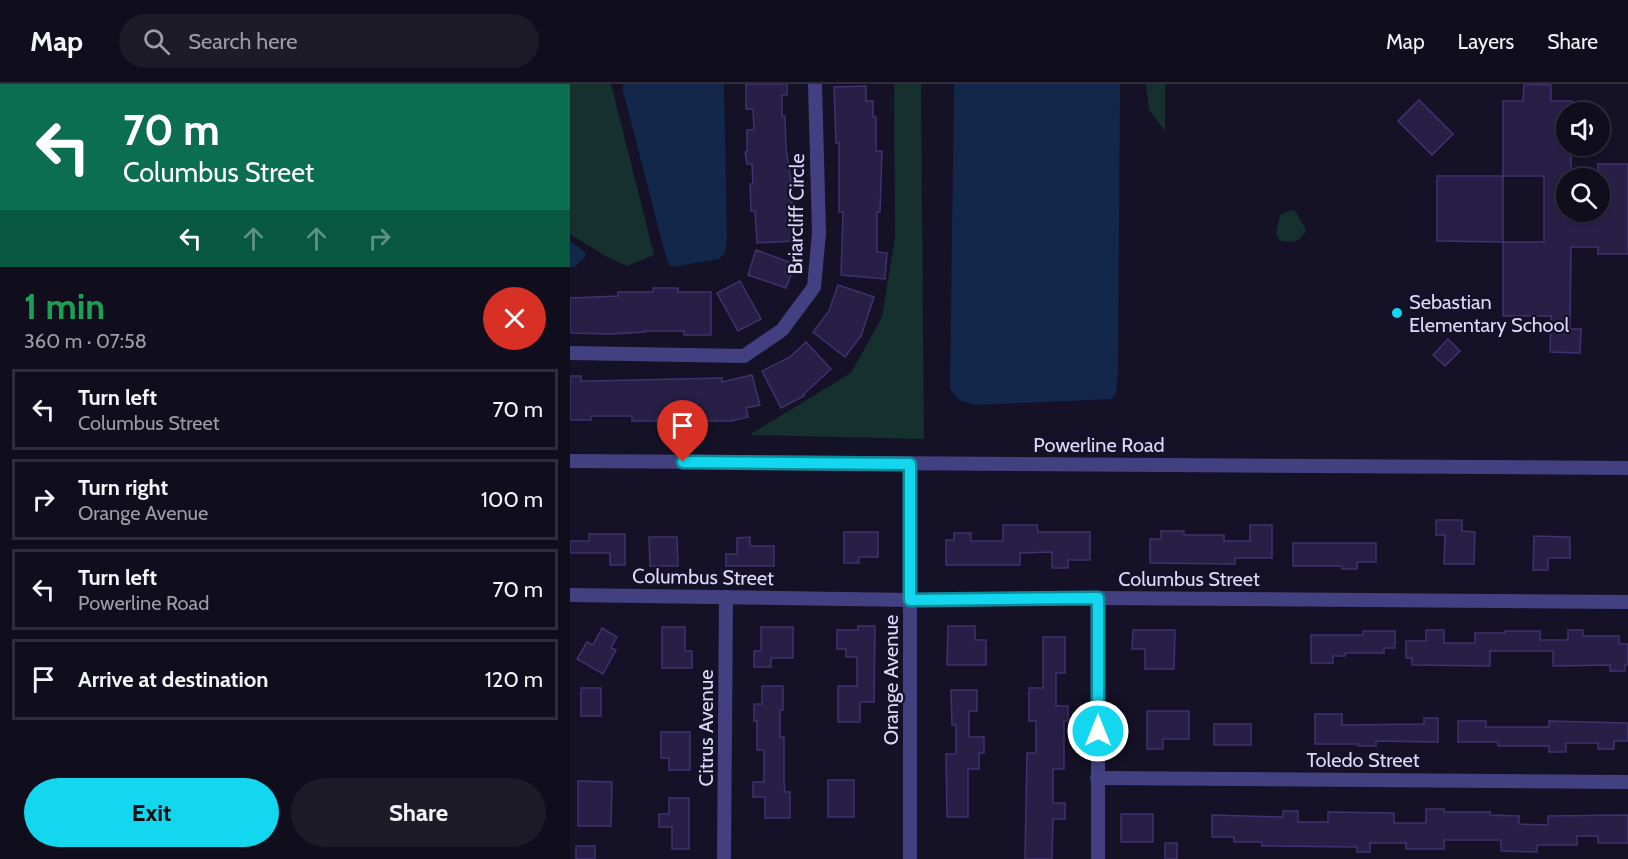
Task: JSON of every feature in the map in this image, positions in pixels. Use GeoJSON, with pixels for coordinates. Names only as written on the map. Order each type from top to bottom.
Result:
{"type":"FeatureCollection","features":[{"type":"Feature","properties":{"kind":"street","name":"Briarcliff Circle"},"geometry":{"type":"LineString","coordinates":[[570,353],[744,356],[782,330],[814,287],[819,233],[815,84]]}},
{"type":"Feature","properties":{"kind":"street","name":"Powerline Road"},"geometry":{"type":"LineString","coordinates":[[570,461],[1628,468]]}},
{"type":"Feature","properties":{"kind":"street","name":"Orange Avenue"},"geometry":{"type":"LineString","coordinates":[[910,464],[910,859]]}},
{"type":"Feature","properties":{"kind":"street","name":"Columbus Street"},"geometry":{"type":"LineString","coordinates":[[570,595],[910,600],[1098,598],[1628,602]]}},
{"type":"Feature","properties":{"kind":"street","name":"Citrus Avenue"},"geometry":{"type":"LineString","coordinates":[[724,859],[726,597]]}},
{"type":"Feature","properties":{"kind":"street"},"geometry":{"type":"LineString","coordinates":[[1098,598],[1098,859]]}},
{"type":"Feature","properties":{"kind":"street","name":"Toledo Street"},"geometry":{"type":"LineString","coordinates":[[1098,778],[1628,782]]}},
{"type":"Feature","properties":{"kind":"green space"},"geometry":{"type":"Polygon","coordinates":[[[570,84],[611,84],[654,255],[627,266],[607,257],[570,234],[570,84]]]}},
{"type":"Feature","properties":{"kind":"green space"},"geometry":{"type":"Polygon","coordinates":[[[894,84],[921,84],[924,439],[749,435],[851,373],[882,317],[895,237],[894,84]]]}},
{"type":"Feature","properties":{"kind":"green space"},"geometry":{"type":"Polygon","coordinates":[[[1146,84],[1165,84],[1165,131],[1149,110],[1146,84]]]}},
{"type":"Feature","properties":{"kind":"green space"},"geometry":{"type":"Polygon","coordinates":[[[1291,210],[1296,212],[1306,230],[1296,241],[1280,241],[1276,233],[1280,215],[1291,210]]]}},
{"type":"Feature","properties":{"kind":"water"},"geometry":{"type":"Polygon","coordinates":[[[623,84],[724,84],[727,241],[725,253],[719,259],[672,267],[667,261],[623,84]]]}},
{"type":"Feature","properties":{"kind":"water"},"geometry":{"type":"Polygon","coordinates":[[[954,84],[1120,84],[1118,370],[1116,394],[1111,399],[974,405],[959,400],[950,389],[954,84]]]}},
{"type":"Feature","properties":{"kind":"water"},"geometry":{"type":"Polygon","coordinates":[[[570,241],[585,252],[586,256],[575,267],[570,267],[570,241]]]}},
{"type":"Feature","properties":{"kind":"building"},"geometry":{"type":"Polygon","coordinates":[[[746,84],[787,84],[787,95],[782,95],[782,116],[785,116],[794,241],[757,243],[755,211],[751,211],[752,164],[747,164],[745,152],[747,152],[747,130],[754,130],[753,109],[746,109],[746,84]]]}},
{"type":"Feature","properties":{"kind":"building"},"geometry":{"type":"Polygon","coordinates":[[[1524,84],[1551,85],[1551,101],[1572,101],[1556,102],[1556,156],[1571,156],[1571,168],[1556,168],[1556,222],[1610,222],[1610,168],[1598,168],[1598,164],[1628,164],[1628,254],[1598,254],[1598,247],[1571,247],[1570,329],[1581,329],[1580,353],[1550,352],[1551,316],[1503,316],[1503,242],[1544,242],[1544,176],[1503,176],[1503,101],[1523,101],[1524,84]]]}},
{"type":"Feature","properties":{"kind":"building"},"geometry":{"type":"Polygon","coordinates":[[[866,86],[866,101],[873,101],[873,117],[876,117],[876,151],[882,151],[880,212],[877,212],[877,252],[887,253],[885,279],[841,275],[843,212],[839,212],[839,143],[836,143],[834,87],[866,86]]]}},
{"type":"Feature","properties":{"kind":"building"},"geometry":{"type":"Polygon","coordinates":[[[1419,100],[1453,134],[1432,155],[1398,121],[1419,100]]]}},
{"type":"Feature","properties":{"kind":"building"},"geometry":{"type":"Polygon","coordinates":[[[1437,176],[1503,176],[1503,242],[1437,241],[1437,176]]]}},
{"type":"Feature","properties":{"kind":"building"},"geometry":{"type":"Polygon","coordinates":[[[756,250],[789,262],[785,273],[791,275],[786,288],[748,275],[756,250]]]}},
{"type":"Feature","properties":{"kind":"building"},"geometry":{"type":"Polygon","coordinates":[[[740,281],[761,319],[738,331],[717,293],[740,281]]]}},
{"type":"Feature","properties":{"kind":"building"},"geometry":{"type":"Polygon","coordinates":[[[838,285],[874,297],[861,336],[845,357],[813,332],[829,311],[838,285]]]}},
{"type":"Feature","properties":{"kind":"building"},"geometry":{"type":"Polygon","coordinates":[[[653,288],[678,288],[678,292],[711,292],[711,335],[684,335],[684,331],[570,333],[570,298],[618,296],[618,292],[653,292],[653,288]]]}},
{"type":"Feature","properties":{"kind":"building"},"geometry":{"type":"Polygon","coordinates":[[[1448,339],[1460,351],[1445,366],[1433,355],[1448,339]]]}},
{"type":"Feature","properties":{"kind":"building"},"geometry":{"type":"Polygon","coordinates":[[[806,342],[831,369],[804,396],[781,408],[762,371],[790,357],[806,342]]]}},
{"type":"Feature","properties":{"kind":"building"},"geometry":{"type":"Polygon","coordinates":[[[752,375],[760,405],[746,408],[748,417],[731,421],[657,418],[657,421],[632,421],[632,416],[591,416],[591,420],[570,420],[570,376],[581,376],[581,381],[722,378],[722,382],[752,375]]]}},
{"type":"Feature","properties":{"kind":"building"},"geometry":{"type":"Polygon","coordinates":[[[1436,520],[1462,520],[1462,531],[1475,532],[1474,564],[1444,564],[1445,535],[1436,535],[1436,520]]]}},
{"type":"Feature","properties":{"kind":"building"},"geometry":{"type":"Polygon","coordinates":[[[1003,525],[1037,525],[1038,532],[1090,532],[1090,560],[1068,560],[1068,568],[1052,568],[1052,552],[1020,553],[1020,565],[946,565],[946,540],[954,540],[954,533],[971,533],[971,541],[1003,541],[1003,525]]]}},
{"type":"Feature","properties":{"kind":"building"},"geometry":{"type":"Polygon","coordinates":[[[1250,525],[1272,525],[1272,558],[1235,558],[1235,564],[1150,563],[1150,539],[1161,539],[1161,531],[1184,531],[1184,535],[1224,535],[1224,541],[1250,541],[1250,525]]]}},
{"type":"Feature","properties":{"kind":"building"},"geometry":{"type":"Polygon","coordinates":[[[844,532],[878,532],[878,557],[859,557],[859,563],[844,563],[844,532]]]}},
{"type":"Feature","properties":{"kind":"building"},"geometry":{"type":"Polygon","coordinates":[[[589,534],[625,534],[625,565],[610,565],[610,553],[570,553],[570,541],[589,541],[589,534]]]}},
{"type":"Feature","properties":{"kind":"building"},"geometry":{"type":"Polygon","coordinates":[[[1534,536],[1570,537],[1570,558],[1548,558],[1548,570],[1533,570],[1534,536]]]}},
{"type":"Feature","properties":{"kind":"building"},"geometry":{"type":"Polygon","coordinates":[[[649,537],[677,537],[678,566],[650,566],[649,537]]]}},
{"type":"Feature","properties":{"kind":"building"},"geometry":{"type":"Polygon","coordinates":[[[750,537],[750,546],[774,546],[774,566],[726,566],[726,554],[737,554],[737,538],[750,537]]]}},
{"type":"Feature","properties":{"kind":"building"},"geometry":{"type":"Polygon","coordinates":[[[1293,543],[1376,543],[1376,562],[1357,562],[1357,569],[1342,569],[1342,566],[1293,566],[1293,543]]]}},
{"type":"Feature","properties":{"kind":"building"},"geometry":{"type":"Polygon","coordinates":[[[858,626],[875,626],[874,702],[860,702],[860,722],[838,722],[838,686],[857,686],[857,657],[846,657],[846,649],[837,649],[837,630],[858,630],[858,626]]]}},
{"type":"Feature","properties":{"kind":"building"},"geometry":{"type":"Polygon","coordinates":[[[948,626],[975,626],[975,640],[986,640],[986,665],[947,665],[948,626]]]}},
{"type":"Feature","properties":{"kind":"building"},"geometry":{"type":"Polygon","coordinates":[[[662,627],[685,627],[685,651],[692,651],[692,668],[662,668],[662,627]]]}},
{"type":"Feature","properties":{"kind":"building"},"geometry":{"type":"Polygon","coordinates":[[[761,627],[793,627],[793,658],[771,658],[771,667],[754,667],[754,651],[761,651],[761,627]]]}},
{"type":"Feature","properties":{"kind":"building"},"geometry":{"type":"Polygon","coordinates":[[[602,628],[617,637],[611,648],[616,650],[603,674],[577,659],[587,642],[593,645],[602,628]]]}},
{"type":"Feature","properties":{"kind":"building"},"geometry":{"type":"Polygon","coordinates":[[[1133,630],[1175,630],[1174,669],[1145,669],[1145,649],[1132,649],[1133,630]]]}},
{"type":"Feature","properties":{"kind":"building"},"geometry":{"type":"Polygon","coordinates":[[[1426,630],[1444,630],[1444,643],[1475,643],[1475,633],[1505,633],[1505,631],[1540,631],[1540,640],[1568,640],[1568,630],[1583,630],[1583,636],[1619,636],[1619,644],[1628,644],[1628,665],[1625,665],[1625,671],[1610,671],[1610,665],[1553,666],[1553,651],[1490,651],[1490,666],[1412,665],[1412,658],[1406,658],[1406,641],[1426,641],[1426,630]]]}},
{"type":"Feature","properties":{"kind":"building"},"geometry":{"type":"Polygon","coordinates":[[[1363,631],[1395,631],[1395,648],[1384,648],[1384,653],[1345,653],[1345,656],[1333,656],[1333,663],[1311,663],[1311,635],[1363,635],[1363,631]]]}},
{"type":"Feature","properties":{"kind":"building"},"geometry":{"type":"Polygon","coordinates":[[[1043,637],[1065,637],[1065,673],[1056,673],[1056,706],[1068,706],[1068,721],[1064,721],[1064,769],[1053,769],[1053,803],[1065,803],[1065,819],[1053,819],[1052,859],[1025,859],[1027,753],[1036,753],[1036,721],[1029,721],[1029,688],[1043,688],[1043,637]]]}},
{"type":"Feature","properties":{"kind":"building"},"geometry":{"type":"Polygon","coordinates":[[[762,686],[783,686],[780,737],[784,737],[784,782],[785,792],[790,792],[790,818],[765,818],[765,797],[753,797],[753,782],[764,782],[764,750],[757,750],[757,721],[754,721],[754,704],[762,704],[762,686]]]}},
{"type":"Feature","properties":{"kind":"building"},"geometry":{"type":"Polygon","coordinates":[[[581,688],[601,688],[601,716],[581,716],[581,688]]]}},
{"type":"Feature","properties":{"kind":"building"},"geometry":{"type":"Polygon","coordinates":[[[951,690],[977,690],[977,711],[969,711],[969,737],[984,737],[984,753],[979,753],[979,769],[968,769],[968,817],[947,817],[946,754],[956,754],[956,725],[952,725],[951,690]]]}},
{"type":"Feature","properties":{"kind":"building"},"geometry":{"type":"Polygon","coordinates":[[[1147,711],[1189,711],[1189,739],[1163,739],[1163,749],[1147,749],[1147,711]]]}},
{"type":"Feature","properties":{"kind":"building"},"geometry":{"type":"Polygon","coordinates":[[[1315,714],[1342,714],[1342,725],[1424,724],[1424,718],[1438,718],[1438,742],[1376,741],[1376,746],[1315,744],[1315,714]]]}},
{"type":"Feature","properties":{"kind":"building"},"geometry":{"type":"Polygon","coordinates":[[[1458,721],[1486,721],[1486,727],[1549,727],[1549,721],[1628,723],[1628,741],[1614,741],[1614,749],[1598,749],[1598,743],[1566,743],[1566,752],[1549,752],[1549,746],[1498,746],[1498,742],[1458,742],[1458,721]]]}},
{"type":"Feature","properties":{"kind":"building"},"geometry":{"type":"Polygon","coordinates":[[[1214,724],[1251,724],[1251,745],[1214,745],[1214,724]]]}},
{"type":"Feature","properties":{"kind":"building"},"geometry":{"type":"Polygon","coordinates":[[[661,732],[690,732],[690,770],[669,770],[669,758],[661,758],[661,732]]]}},
{"type":"Feature","properties":{"kind":"building"},"geometry":{"type":"Polygon","coordinates":[[[828,780],[854,780],[854,817],[828,817],[828,780]]]}},
{"type":"Feature","properties":{"kind":"building"},"geometry":{"type":"Polygon","coordinates":[[[578,781],[612,782],[611,826],[578,826],[578,781]]]}},
{"type":"Feature","properties":{"kind":"building"},"geometry":{"type":"Polygon","coordinates":[[[669,798],[689,798],[689,849],[672,849],[672,827],[659,827],[659,814],[669,814],[669,798]]]}},
{"type":"Feature","properties":{"kind":"building"},"geometry":{"type":"Polygon","coordinates":[[[1426,809],[1444,809],[1444,812],[1490,812],[1490,815],[1519,816],[1519,824],[1548,825],[1548,816],[1628,815],[1628,843],[1598,843],[1598,836],[1577,836],[1577,845],[1537,845],[1537,852],[1501,851],[1501,840],[1444,840],[1444,849],[1406,849],[1406,843],[1370,843],[1370,852],[1357,852],[1357,847],[1262,846],[1262,842],[1234,842],[1234,837],[1212,837],[1212,815],[1283,817],[1283,811],[1298,811],[1298,822],[1328,822],[1328,812],[1394,813],[1394,823],[1426,823],[1426,809]]]}},
{"type":"Feature","properties":{"kind":"building"},"geometry":{"type":"Polygon","coordinates":[[[1121,814],[1153,814],[1153,842],[1121,842],[1121,814]]]}},
{"type":"Feature","properties":{"kind":"building"},"geometry":{"type":"Polygon","coordinates":[[[1165,843],[1177,843],[1177,859],[1165,859],[1165,843]]]}},
{"type":"Feature","properties":{"kind":"building"},"geometry":{"type":"Polygon","coordinates":[[[576,846],[595,846],[595,859],[576,859],[576,846]]]}},
{"type":"Feature","properties":{"kind":"place","name":"Sebastian Elementary School"},"geometry":{"type":"Point","coordinates":[1397,313]}},
{"type":"Feature","properties":{"kind":"route"},"geometry":{"type":"LineString","coordinates":[[683,462],[910,464],[910,600],[1098,598],[1098,731]]}}]}
